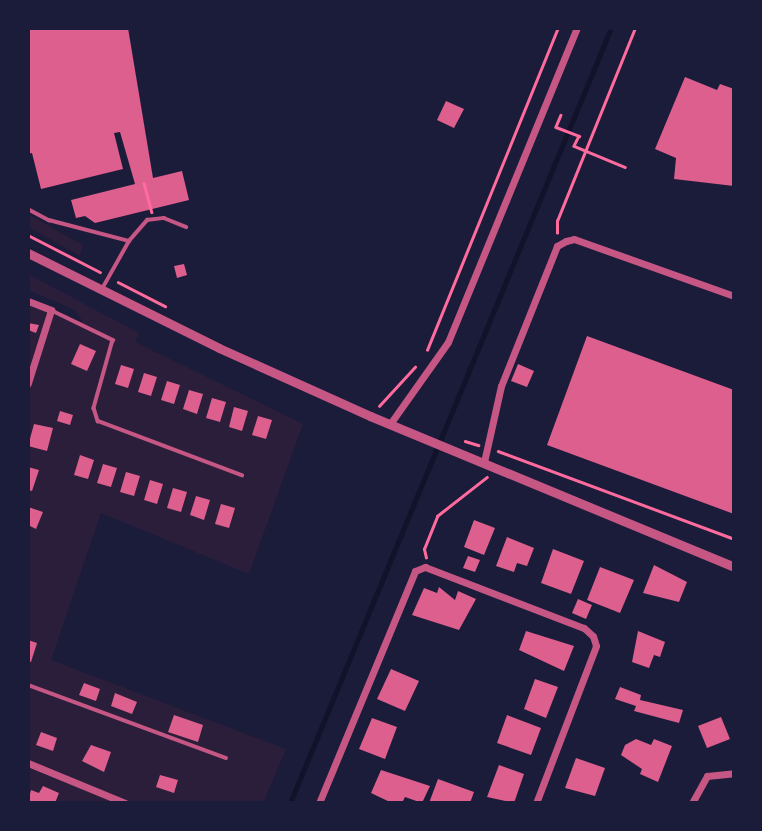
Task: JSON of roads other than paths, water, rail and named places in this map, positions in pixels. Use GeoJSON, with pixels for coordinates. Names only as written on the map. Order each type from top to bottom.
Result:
{"type":"FeatureCollection","features":[{"type":"Feature","properties":{"kind":"street"},"geometry":{"type":"LineString","coordinates":[[390,424],[448,342],[577,28]]}},
{"type":"Feature","properties":{"kind":"street"},"geometry":{"type":"LineString","coordinates":[[488,464],[486,447],[501,386],[557,246],[574,239],[734,296]]}},
{"type":"Feature","properties":{"kind":"street"},"geometry":{"type":"LineString","coordinates":[[28,253],[101,291],[370,416],[734,565]]}},
{"type":"Feature","properties":{"kind":"street"},"geometry":{"type":"LineString","coordinates":[[28,301],[51,310],[28,383]]}},
{"type":"Feature","properties":{"kind":"street"},"geometry":{"type":"LineString","coordinates":[[319,803],[415,571],[429,568],[584,628],[593,636],[596,646],[536,803]]}},
{"type":"Feature","properties":{"kind":"street"},"geometry":{"type":"LineString","coordinates":[[28,763],[125,803]]}},
{"type":"Feature","properties":{"kind":"street"},"geometry":{"type":"LineString","coordinates":[[692,803],[707,776],[734,773]]}},
{"type":"Feature","properties":{"kind":"lane"},"geometry":{"type":"LineString","coordinates":[[28,209],[49,220],[129,241]]}},
{"type":"Feature","properties":{"kind":"lane"},"geometry":{"type":"LineString","coordinates":[[101,291],[129,241],[153,218],[186,227]]}},
{"type":"Feature","properties":{"kind":"lane"},"geometry":{"type":"LineString","coordinates":[[51,310],[113,340],[94,408],[98,421],[242,475]]}},
{"type":"Feature","properties":{"kind":"lane"},"geometry":{"type":"LineString","coordinates":[[28,685],[226,758]]}},
{"type":"Feature","properties":{"kind":"waterway"},"geometry":{"type":"LineString","coordinates":[[290,803],[611,28]]}}]}
